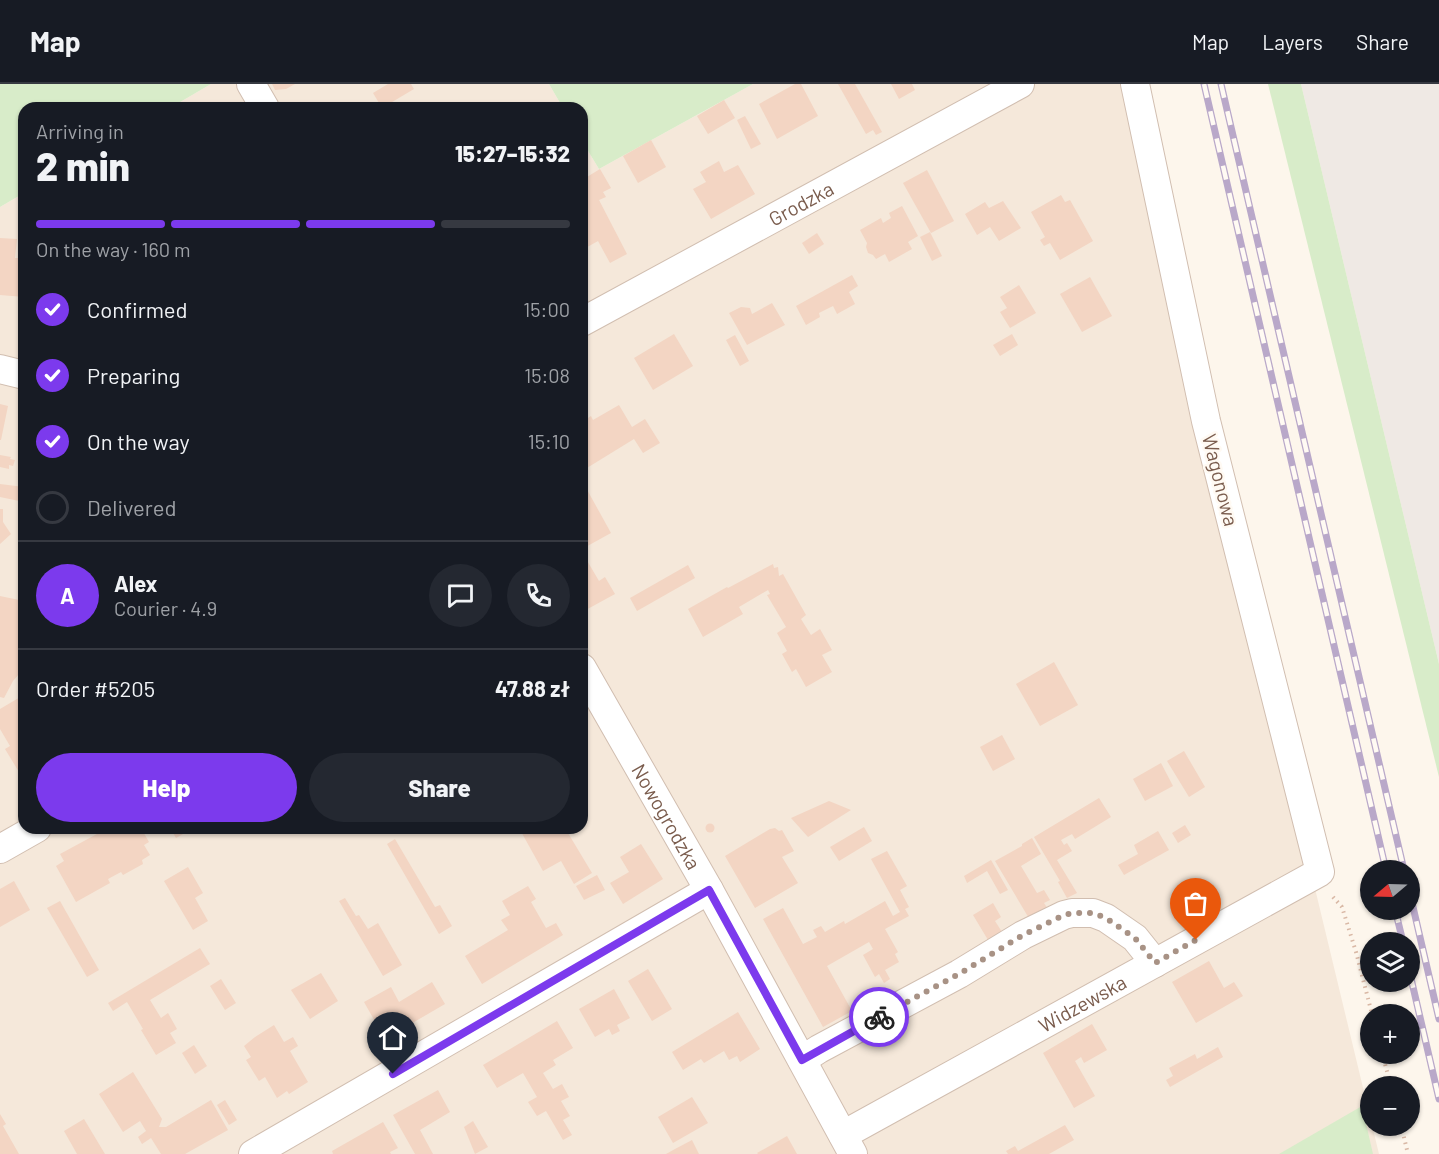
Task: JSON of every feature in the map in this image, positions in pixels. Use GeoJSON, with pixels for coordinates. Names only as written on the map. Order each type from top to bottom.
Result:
{"type":"FeatureCollection","features":[{"type":"Feature","properties":{"kind":"street"},"geometry":{"type":"LineString","coordinates":[[251,84],[262,102]]}},
{"type":"Feature","properties":{"kind":"street","name":"Grodzka"},"geometry":{"type":"LineString","coordinates":[[588,319],[1020,84]]}},
{"type":"Feature","properties":{"kind":"street","name":"Wagonowa"},"geometry":{"type":"LineString","coordinates":[[1135,84],[1206,421],[1320,872]]}},
{"type":"Feature","properties":{"kind":"street"},"geometry":{"type":"LineString","coordinates":[[0,369],[18,374]]}},
{"type":"Feature","properties":{"kind":"street","name":"Nowogrodzka"},"geometry":{"type":"LineString","coordinates":[[588,678],[709,890],[848,1145]]}},
{"type":"Feature","properties":{"kind":"street"},"geometry":{"type":"LineString","coordinates":[[0,849],[26,834]]}},
{"type":"Feature","properties":{"kind":"street","name":"Widzewska"},"geometry":{"type":"LineString","coordinates":[[848,1145],[1155,963],[1320,872]]}},
{"type":"Feature","properties":{"kind":"street"},"geometry":{"type":"LineString","coordinates":[[253,1154],[709,890]]}},
{"type":"Feature","properties":{"kind":"street"},"geometry":{"type":"LineString","coordinates":[[802,1060],[959,974],[1023,935],[1064,915],[1093,913],[1106,918],[1135,938],[1155,963]]}},
{"type":"Feature","properties":{"kind":"path"},"geometry":{"type":"LineString","coordinates":[[1320,872],[1324,889],[1342,907],[1369,1004]]}},
{"type":"Feature","properties":{"kind":"path"},"geometry":{"type":"LineString","coordinates":[[1404,1136],[1408,1154]]}},
{"type":"Feature","properties":{"kind":"shaded area"},"geometry":{"type":"Polygon","coordinates":[[[211,84],[549,84],[560,102],[180,102],[211,84]]]}},
{"type":"Feature","properties":{"kind":"shaded area"},"geometry":{"type":"Polygon","coordinates":[[[753,84],[1121,84],[1360,1076],[1360,1136],[1375,1136],[1379,1154],[0,1154],[0,207],[18,196],[18,834],[588,834],[588,151],[599,169],[753,84]]]}},
{"type":"Feature","properties":{"kind":"shaded area"},"geometry":{"type":"Polygon","coordinates":[[[1301,84],[1439,84],[1439,664],[1301,84]]]}},
{"type":"Feature","properties":{"kind":"green space"},"geometry":{"type":"Polygon","coordinates":[[[0,84],[211,84],[180,102],[18,102],[18,196],[0,207],[0,84]]]}},
{"type":"Feature","properties":{"kind":"green space"},"geometry":{"type":"Polygon","coordinates":[[[549,84],[753,84],[599,169],[588,151],[588,102],[560,102],[549,84]]]}},
{"type":"Feature","properties":{"kind":"green space"},"geometry":{"type":"Polygon","coordinates":[[[1268,84],[1301,84],[1439,664],[1439,777],[1268,84]]]}},
{"type":"Feature","properties":{"kind":"green space"},"geometry":{"type":"Polygon","coordinates":[[[1360,1107],[1360,1136],[1369,1136],[1373,1154],[1279,1154],[1360,1107]]]}},
{"type":"Feature","properties":{"kind":"building"},"geometry":{"type":"Polygon","coordinates":[[[272,84],[295,84],[286,89],[275,90],[272,84]]]}},
{"type":"Feature","properties":{"kind":"building"},"geometry":{"type":"Polygon","coordinates":[[[388,84],[411,84],[414,89],[392,102],[378,102],[373,93],[388,84]]]}},
{"type":"Feature","properties":{"kind":"building"},"geometry":{"type":"Polygon","coordinates":[[[795,84],[801,84],[818,116],[777,139],[759,104],[795,84]]]}},
{"type":"Feature","properties":{"kind":"building"},"geometry":{"type":"Polygon","coordinates":[[[838,84],[855,84],[882,132],[876,135],[873,130],[866,134],[838,84]]]}},
{"type":"Feature","properties":{"kind":"building"},"geometry":{"type":"Polygon","coordinates":[[[891,84],[912,84],[915,90],[899,99],[891,84]]]}},
{"type":"Feature","properties":{"kind":"building"},"geometry":{"type":"Polygon","coordinates":[[[724,100],[735,118],[708,134],[697,116],[724,100]]]}},
{"type":"Feature","properties":{"kind":"building"},"geometry":{"type":"Polygon","coordinates":[[[745,116],[761,144],[751,149],[737,120],[745,116]]]}},
{"type":"Feature","properties":{"kind":"building"},"geometry":{"type":"Polygon","coordinates":[[[651,140],[666,167],[638,183],[623,156],[651,140]]]}},
{"type":"Feature","properties":{"kind":"building"},"geometry":{"type":"Polygon","coordinates":[[[719,161],[724,172],[738,165],[755,194],[711,219],[693,189],[706,182],[700,172],[719,161]]]}},
{"type":"Feature","properties":{"kind":"building"},"geometry":{"type":"Polygon","coordinates":[[[600,169],[611,188],[603,192],[606,197],[599,200],[627,254],[610,263],[598,241],[588,247],[588,176],[600,169]]]}},
{"type":"Feature","properties":{"kind":"building"},"geometry":{"type":"Polygon","coordinates":[[[927,170],[954,221],[931,233],[903,183],[927,170]]]}},
{"type":"Feature","properties":{"kind":"building"},"geometry":{"type":"Polygon","coordinates":[[[1061,195],[1065,202],[1070,200],[1093,241],[1060,260],[1050,243],[1044,246],[1040,240],[1045,237],[1031,212],[1061,195]]]}},
{"type":"Feature","properties":{"kind":"building"},"geometry":{"type":"Polygon","coordinates":[[[1003,201],[1021,228],[999,241],[990,227],[977,235],[965,214],[985,202],[989,208],[1003,201]]]}},
{"type":"Feature","properties":{"kind":"building"},"geometry":{"type":"Polygon","coordinates":[[[902,206],[918,236],[908,242],[912,249],[889,262],[885,254],[876,259],[868,253],[867,243],[860,230],[881,218],[883,223],[891,218],[889,213],[902,206]]]}},
{"type":"Feature","properties":{"kind":"building"},"geometry":{"type":"Polygon","coordinates":[[[930,232],[942,256],[932,261],[920,237],[930,232]]]}},
{"type":"Feature","properties":{"kind":"building"},"geometry":{"type":"Polygon","coordinates":[[[817,233],[824,244],[809,254],[802,243],[817,233]]]}},
{"type":"Feature","properties":{"kind":"building"},"geometry":{"type":"Polygon","coordinates":[[[0,238],[17,239],[15,258],[18,258],[18,296],[0,295],[0,238]]]}},
{"type":"Feature","properties":{"kind":"building"},"geometry":{"type":"Polygon","coordinates":[[[852,275],[858,286],[849,292],[855,304],[837,314],[833,306],[819,313],[820,317],[806,325],[796,306],[852,275]]]}},
{"type":"Feature","properties":{"kind":"building"},"geometry":{"type":"Polygon","coordinates":[[[1090,277],[1112,316],[1082,332],[1060,294],[1090,277]]]}},
{"type":"Feature","properties":{"kind":"building"},"geometry":{"type":"Polygon","coordinates":[[[1019,285],[1036,313],[1010,328],[1000,312],[1007,308],[1000,297],[1019,285]]]}},
{"type":"Feature","properties":{"kind":"building"},"geometry":{"type":"Polygon","coordinates":[[[772,303],[785,325],[747,345],[729,313],[741,307],[750,308],[752,314],[772,303]]]}},
{"type":"Feature","properties":{"kind":"building"},"geometry":{"type":"Polygon","coordinates":[[[674,334],[693,366],[653,390],[634,358],[674,334]]]}},
{"type":"Feature","properties":{"kind":"building"},"geometry":{"type":"Polygon","coordinates":[[[1012,334],[1018,345],[1000,356],[993,345],[1012,334]]]}},
{"type":"Feature","properties":{"kind":"building"},"geometry":{"type":"Polygon","coordinates":[[[735,335],[749,361],[740,366],[726,340],[735,335]]]}},
{"type":"Feature","properties":{"kind":"building"},"geometry":{"type":"Polygon","coordinates":[[[0,404],[8,406],[1,440],[0,440],[0,404]]]}},
{"type":"Feature","properties":{"kind":"building"},"geometry":{"type":"Polygon","coordinates":[[[619,405],[632,427],[645,419],[660,443],[643,453],[634,439],[588,467],[588,418],[591,416],[593,420],[619,405]]]}},
{"type":"Feature","properties":{"kind":"building"},"geometry":{"type":"Polygon","coordinates":[[[0,455],[15,460],[13,466],[9,465],[9,469],[0,467],[0,455]]]}},
{"type":"Feature","properties":{"kind":"building"},"geometry":{"type":"Polygon","coordinates":[[[0,484],[18,486],[18,501],[0,497],[0,484]]]}},
{"type":"Feature","properties":{"kind":"building"},"geometry":{"type":"Polygon","coordinates":[[[588,491],[611,533],[588,546],[588,491]]]}},
{"type":"Feature","properties":{"kind":"building"},"geometry":{"type":"Polygon","coordinates":[[[0,509],[3,509],[3,522],[11,534],[0,544],[0,509]]]}},
{"type":"Feature","properties":{"kind":"building"},"geometry":{"type":"Polygon","coordinates":[[[588,562],[599,581],[605,577],[615,594],[588,609],[588,562]]]}},
{"type":"Feature","properties":{"kind":"building"},"geometry":{"type":"Polygon","coordinates":[[[773,564],[774,568],[778,567],[779,576],[783,574],[806,615],[801,619],[811,635],[820,629],[832,650],[822,655],[832,672],[806,687],[796,669],[792,672],[782,654],[787,651],[777,633],[786,627],[767,595],[770,594],[768,590],[739,607],[743,614],[703,637],[688,609],[773,564]]]}},
{"type":"Feature","properties":{"kind":"building"},"geometry":{"type":"Polygon","coordinates":[[[688,565],[695,578],[637,611],[630,598],[688,565]]]}},
{"type":"Feature","properties":{"kind":"building"},"geometry":{"type":"Polygon","coordinates":[[[0,596],[18,600],[18,675],[4,698],[0,697],[0,596]]]}},
{"type":"Feature","properties":{"kind":"building"},"geometry":{"type":"Polygon","coordinates":[[[1054,662],[1078,705],[1040,726],[1016,684],[1054,662]]]}},
{"type":"Feature","properties":{"kind":"building"},"geometry":{"type":"Polygon","coordinates":[[[18,698],[18,770],[5,749],[10,746],[0,729],[0,709],[18,698]]]}},
{"type":"Feature","properties":{"kind":"building"},"geometry":{"type":"Polygon","coordinates":[[[1002,735],[1015,759],[993,771],[980,747],[1002,735]]]}},
{"type":"Feature","properties":{"kind":"building"},"geometry":{"type":"Polygon","coordinates":[[[1184,751],[1205,787],[1189,797],[1167,761],[1184,751]]]}},
{"type":"Feature","properties":{"kind":"building"},"geometry":{"type":"Polygon","coordinates":[[[1161,763],[1173,786],[1145,801],[1133,779],[1161,763]]]}},
{"type":"Feature","properties":{"kind":"building"},"geometry":{"type":"Polygon","coordinates":[[[1099,798],[1111,817],[1075,839],[1072,834],[1061,840],[1064,845],[1067,843],[1072,851],[1057,860],[1077,893],[1067,898],[1058,882],[1060,881],[1034,837],[1099,798]]]}},
{"type":"Feature","properties":{"kind":"building"},"geometry":{"type":"Polygon","coordinates":[[[829,801],[851,810],[808,837],[791,818],[829,801]]]}},
{"type":"Feature","properties":{"kind":"building"},"geometry":{"type":"Polygon","coordinates":[[[710,824],[714,828],[710,832],[706,828],[710,824]]]}},
{"type":"Feature","properties":{"kind":"building"},"geometry":{"type":"Polygon","coordinates":[[[1185,825],[1191,835],[1178,843],[1172,833],[1185,825]]]}},
{"type":"Feature","properties":{"kind":"building"},"geometry":{"type":"Polygon","coordinates":[[[864,827],[872,841],[839,861],[830,847],[864,827]]]}},
{"type":"Feature","properties":{"kind":"building"},"geometry":{"type":"Polygon","coordinates":[[[775,828],[782,830],[794,851],[782,857],[798,883],[755,908],[725,856],[775,828]]]}},
{"type":"Feature","properties":{"kind":"building"},"geometry":{"type":"Polygon","coordinates":[[[1158,831],[1169,850],[1124,875],[1118,865],[1138,854],[1134,845],[1158,831]]]}},
{"type":"Feature","properties":{"kind":"building"},"geometry":{"type":"Polygon","coordinates":[[[97,834],[144,834],[149,842],[144,845],[150,855],[142,860],[143,864],[123,875],[121,872],[108,879],[110,883],[76,902],[56,866],[64,861],[60,854],[97,834]]]}},
{"type":"Feature","properties":{"kind":"building"},"geometry":{"type":"Polygon","coordinates":[[[522,834],[569,834],[592,873],[574,884],[561,861],[543,871],[522,834]]]}},
{"type":"Feature","properties":{"kind":"building"},"geometry":{"type":"Polygon","coordinates":[[[1032,838],[1041,854],[1021,866],[1037,893],[1044,890],[1050,900],[1044,903],[1048,909],[1030,920],[995,861],[1032,838]]]}},
{"type":"Feature","properties":{"kind":"building"},"geometry":{"type":"Polygon","coordinates":[[[395,839],[435,907],[440,905],[452,926],[439,934],[387,844],[395,839]]]}},
{"type":"Feature","properties":{"kind":"building"},"geometry":{"type":"Polygon","coordinates":[[[641,844],[663,879],[623,904],[610,883],[629,872],[620,857],[641,844]]]}},
{"type":"Feature","properties":{"kind":"building"},"geometry":{"type":"Polygon","coordinates":[[[887,851],[907,886],[900,890],[909,907],[905,909],[909,916],[885,929],[898,952],[895,954],[899,962],[885,970],[890,979],[884,983],[879,974],[875,977],[863,955],[873,949],[869,942],[827,966],[852,1011],[823,1027],[763,919],[783,908],[803,944],[817,937],[813,930],[821,926],[825,932],[844,921],[845,924],[885,901],[893,916],[900,912],[871,859],[887,851]]]}},
{"type":"Feature","properties":{"kind":"building"},"geometry":{"type":"Polygon","coordinates":[[[991,860],[1008,890],[1000,894],[987,871],[967,883],[964,876],[991,860]]]}},
{"type":"Feature","properties":{"kind":"building"},"geometry":{"type":"Polygon","coordinates":[[[188,867],[203,893],[195,898],[208,921],[193,930],[164,881],[188,867]]]}},
{"type":"Feature","properties":{"kind":"building"},"geometry":{"type":"Polygon","coordinates":[[[597,875],[605,890],[584,900],[576,886],[597,875]]]}},
{"type":"Feature","properties":{"kind":"building"},"geometry":{"type":"Polygon","coordinates":[[[14,881],[30,910],[0,927],[0,889],[14,881]]]}},
{"type":"Feature","properties":{"kind":"building"},"geometry":{"type":"Polygon","coordinates":[[[528,886],[536,899],[531,902],[546,928],[556,923],[563,935],[482,984],[465,956],[508,930],[501,920],[510,915],[502,901],[528,886]]]}},
{"type":"Feature","properties":{"kind":"building"},"geometry":{"type":"Polygon","coordinates":[[[345,898],[356,916],[359,915],[368,929],[378,923],[402,965],[383,976],[339,901],[345,898]]]}},
{"type":"Feature","properties":{"kind":"building"},"geometry":{"type":"Polygon","coordinates":[[[60,901],[99,970],[87,977],[47,908],[60,901]]]}},
{"type":"Feature","properties":{"kind":"building"},"geometry":{"type":"Polygon","coordinates":[[[993,903],[1001,917],[995,921],[1002,932],[988,940],[973,915],[993,903]]]}},
{"type":"Feature","properties":{"kind":"building"},"geometry":{"type":"Polygon","coordinates":[[[200,948],[210,964],[150,1000],[161,1018],[168,1013],[177,1029],[170,1033],[176,1043],[156,1055],[127,1002],[113,1011],[108,1003],[200,948]]]}},
{"type":"Feature","properties":{"kind":"building"},"geometry":{"type":"Polygon","coordinates":[[[1209,961],[1224,988],[1234,982],[1243,996],[1196,1023],[1172,982],[1209,961]]]}},
{"type":"Feature","properties":{"kind":"building"},"geometry":{"type":"Polygon","coordinates":[[[648,969],[672,1009],[652,1021],[628,981],[648,969]]]}},
{"type":"Feature","properties":{"kind":"building"},"geometry":{"type":"Polygon","coordinates":[[[321,973],[338,1001],[310,1019],[291,990],[321,973]]]}},
{"type":"Feature","properties":{"kind":"building"},"geometry":{"type":"Polygon","coordinates":[[[221,979],[236,1003],[225,1010],[210,986],[221,979]]]}},
{"type":"Feature","properties":{"kind":"building"},"geometry":{"type":"Polygon","coordinates":[[[432,982],[445,1004],[385,1039],[364,1002],[391,987],[399,1002],[432,982]]]}},
{"type":"Feature","properties":{"kind":"building"},"geometry":{"type":"Polygon","coordinates":[[[614,989],[630,1018],[617,1025],[620,1031],[612,1035],[609,1029],[595,1037],[579,1009],[614,989]]]}},
{"type":"Feature","properties":{"kind":"building"},"geometry":{"type":"Polygon","coordinates":[[[738,1012],[760,1049],[740,1062],[737,1056],[729,1060],[724,1051],[704,1063],[701,1059],[683,1070],[672,1052],[738,1012]]]}},
{"type":"Feature","properties":{"kind":"building"},"geometry":{"type":"Polygon","coordinates":[[[557,1021],[573,1048],[553,1060],[556,1065],[543,1073],[553,1089],[562,1084],[569,1097],[561,1101],[570,1116],[563,1120],[572,1135],[563,1140],[546,1111],[537,1116],[528,1102],[537,1097],[523,1073],[497,1088],[483,1065],[557,1021]]]}},
{"type":"Feature","properties":{"kind":"building"},"geometry":{"type":"Polygon","coordinates":[[[1092,1024],[1107,1050],[1084,1063],[1081,1057],[1075,1061],[1095,1096],[1074,1108],[1043,1053],[1092,1024]]]}},
{"type":"Feature","properties":{"kind":"building"},"geometry":{"type":"Polygon","coordinates":[[[274,1025],[284,1042],[293,1037],[298,1046],[290,1051],[308,1082],[289,1094],[287,1091],[277,1098],[265,1077],[259,1081],[246,1060],[251,1057],[244,1046],[274,1025]]]}},
{"type":"Feature","properties":{"kind":"building"},"geometry":{"type":"Polygon","coordinates":[[[194,1045],[207,1066],[195,1074],[182,1053],[194,1045]]]}},
{"type":"Feature","properties":{"kind":"building"},"geometry":{"type":"Polygon","coordinates":[[[1218,1047],[1223,1057],[1170,1087],[1166,1080],[1173,1076],[1169,1068],[1195,1054],[1197,1059],[1218,1047]]]}},
{"type":"Feature","properties":{"kind":"building"},"geometry":{"type":"Polygon","coordinates":[[[133,1072],[162,1119],[159,1127],[166,1127],[211,1100],[228,1130],[185,1154],[161,1154],[151,1138],[142,1144],[138,1137],[146,1131],[140,1121],[123,1132],[99,1094],[133,1072]]]}},
{"type":"Feature","properties":{"kind":"building"},"geometry":{"type":"Polygon","coordinates":[[[438,1090],[450,1112],[420,1130],[433,1154],[415,1154],[393,1115],[438,1090]]]}},
{"type":"Feature","properties":{"kind":"building"},"geometry":{"type":"Polygon","coordinates":[[[692,1097],[708,1123],[673,1143],[658,1117],[692,1097]]]}},
{"type":"Feature","properties":{"kind":"building"},"geometry":{"type":"Polygon","coordinates":[[[225,1100],[237,1120],[229,1125],[217,1105],[225,1100]]]}},
{"type":"Feature","properties":{"kind":"building"},"geometry":{"type":"Polygon","coordinates":[[[0,1114],[6,1124],[3,1126],[19,1154],[0,1154],[0,1114]]]}},
{"type":"Feature","properties":{"kind":"building"},"geometry":{"type":"Polygon","coordinates":[[[84,1119],[105,1154],[77,1154],[64,1131],[84,1119]]]}},
{"type":"Feature","properties":{"kind":"building"},"geometry":{"type":"Polygon","coordinates":[[[473,1121],[488,1147],[475,1154],[464,1127],[473,1121]]]}},
{"type":"Feature","properties":{"kind":"building"},"geometry":{"type":"Polygon","coordinates":[[[383,1122],[398,1148],[390,1152],[391,1154],[333,1154],[332,1151],[383,1122]]]}},
{"type":"Feature","properties":{"kind":"building"},"geometry":{"type":"Polygon","coordinates":[[[1065,1125],[1074,1140],[1049,1154],[1008,1154],[1006,1151],[1015,1146],[1018,1151],[1065,1125]]]}},
{"type":"Feature","properties":{"kind":"building"},"geometry":{"type":"Polygon","coordinates":[[[787,1136],[797,1154],[757,1153],[787,1136]]]}},
{"type":"Feature","properties":{"kind":"building"},"geometry":{"type":"Polygon","coordinates":[[[692,1140],[699,1154],[666,1154],[675,1149],[692,1140]]]}},
{"type":"Feature","properties":{"kind":"railway"},"geometry":{"type":"LineString","coordinates":[[1204,84],[1384,860]]}},
{"type":"Feature","properties":{"kind":"railway"},"geometry":{"type":"LineString","coordinates":[[1221,84],[1402,860]]}},
{"type":"Feature","properties":{"kind":"railway"},"geometry":{"type":"LineString","coordinates":[[1398,920],[1401,932]]}},
{"type":"Feature","properties":{"kind":"railway"},"geometry":{"type":"LineString","coordinates":[[1416,920],[1439,1019]]}},
{"type":"Feature","properties":{"kind":"railway"},"geometry":{"type":"LineString","coordinates":[[1414,992],[1439,1099]]}},
{"type":"Feature","properties":{"kind":"way so far"},"geometry":{"type":"LineString","coordinates":[[879,1017],[959,974],[1023,935],[1072,913],[1093,913],[1106,918],[1135,938],[1155,963],[1196,940]]}},
{"type":"Feature","properties":{"kind":"route"},"geometry":{"type":"LineString","coordinates":[[393,1074],[709,890],[802,1060],[879,1017]]}}]}
